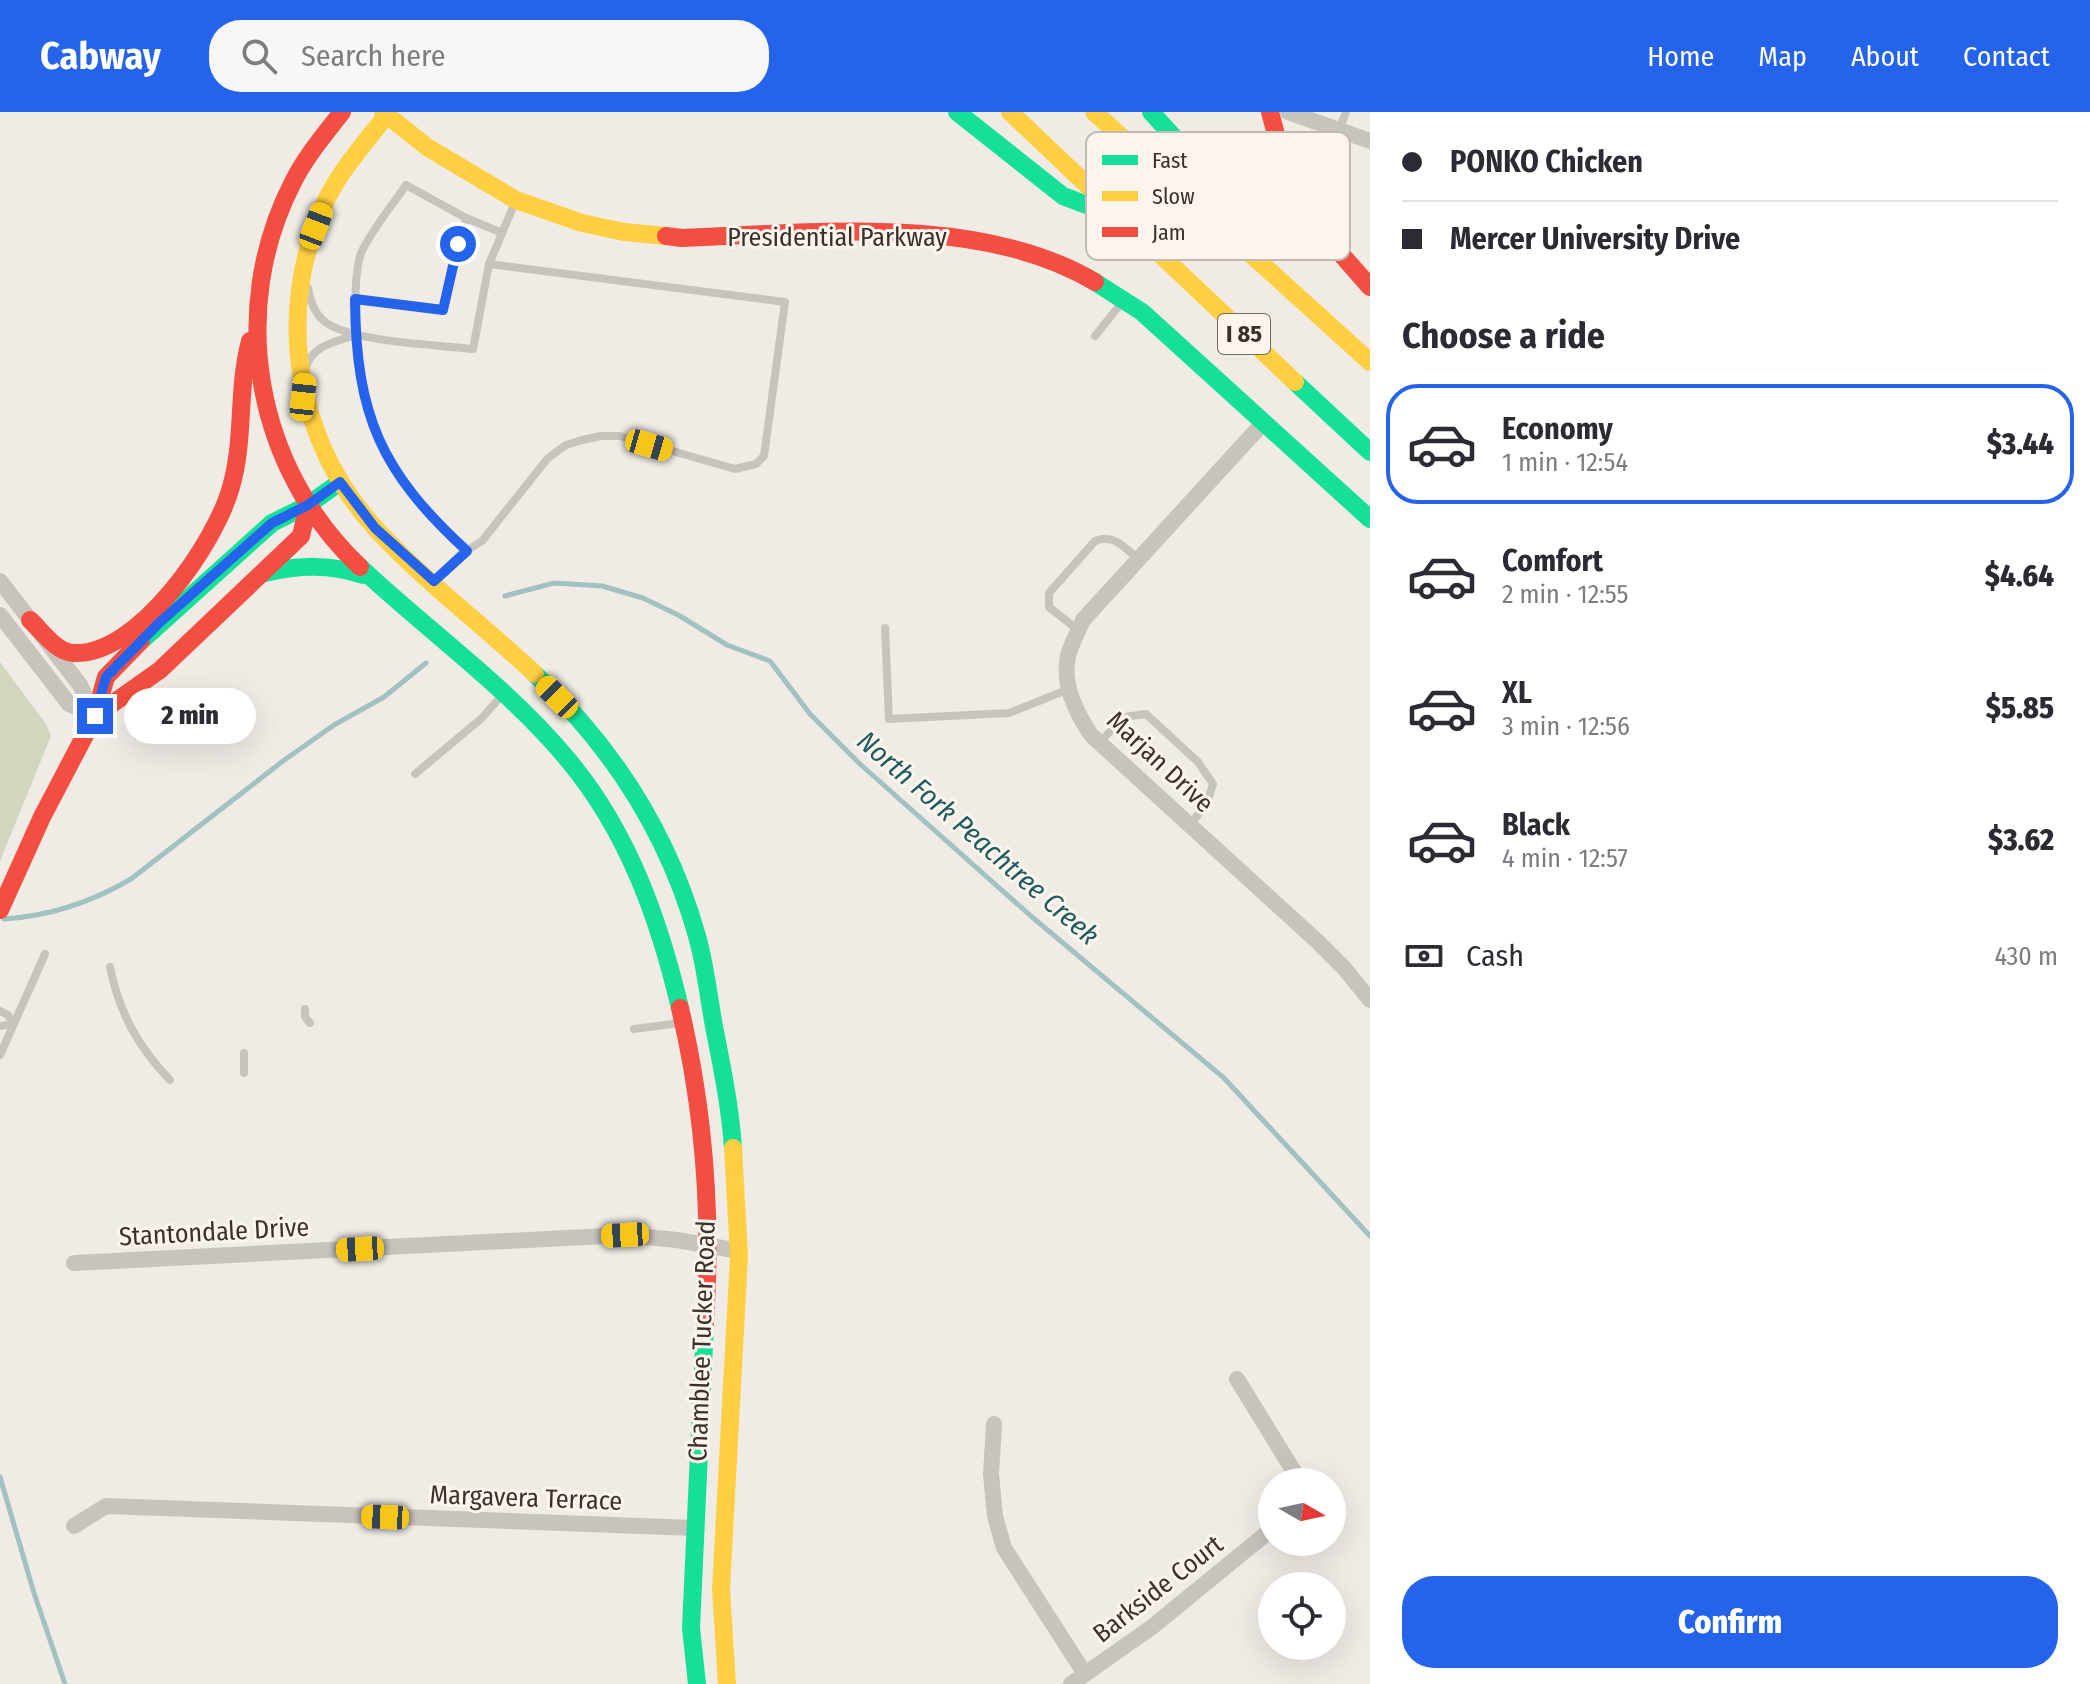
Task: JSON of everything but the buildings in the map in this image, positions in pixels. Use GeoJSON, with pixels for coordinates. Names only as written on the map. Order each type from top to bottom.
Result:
{"type":"FeatureCollection","features":[{"type":"Feature","properties":{"kind":"main road","name":"Chamblee Tucker Road"},"geometry":{"type":"LineString","coordinates":[[342,112],[297,174],[272,231],[263,264],[256,321],[260,380],[275,438],[308,505],[354,561],[503,695],[568,760],[602,805],[626,846],[656,921],[684,1022],[700,1120],[709,1244],[691,1628],[697,1684]]}},
{"type":"Feature","properties":{"kind":"main road"},"geometry":{"type":"LineString","coordinates":[[957,112],[1063,196],[1086,205]]}},
{"type":"Feature","properties":{"kind":"main road","name":"I 85"},"geometry":{"type":"LineString","coordinates":[[1010,112],[1086,186]]}},
{"type":"Feature","properties":{"kind":"main road","name":"I 85"},"geometry":{"type":"LineString","coordinates":[[1094,112],[1116,132]]}},
{"type":"Feature","properties":{"kind":"main road"},"geometry":{"type":"LineString","coordinates":[[1151,112],[1169,132]]}},
{"type":"Feature","properties":{"kind":"main road"},"geometry":{"type":"LineString","coordinates":[[1270,112],[1275,132]]}},
{"type":"Feature","properties":{"kind":"main road","name":"Chamblee Tucker Road"},"geometry":{"type":"LineString","coordinates":[[386,113],[340,177],[323,208],[303,268],[298,288],[295,338],[303,397],[323,453],[340,482],[375,528],[532,671],[598,740],[631,785],[675,868],[698,937],[729,1105],[739,1251],[723,1582],[723,1657],[727,1684]]}},
{"type":"Feature","properties":{"kind":"main road","name":"Presidential Parkway"},"geometry":{"type":"LineString","coordinates":[[386,113],[427,147],[516,200],[582,223],[624,232],[682,238],[842,232],[942,234],[1032,254],[1091,279],[1142,312],[1370,519]]}},
{"type":"Feature","properties":{"kind":"main road","name":"I 85"},"geometry":{"type":"LineString","coordinates":[[1164,260],[1370,452]]}},
{"type":"Feature","properties":{"kind":"main road","name":"I 85"},"geometry":{"type":"LineString","coordinates":[[1259,260],[1370,362]]}},
{"type":"Feature","properties":{"kind":"main road"},"geometry":{"type":"LineString","coordinates":[[1346,260],[1370,287]]}},
{"type":"Feature","properties":{"kind":"main road"},"geometry":{"type":"LineString","coordinates":[[30,620],[66,652],[77,654],[107,649],[172,591],[200,556],[230,490],[241,443],[245,356],[256,321]]}},
{"type":"Feature","properties":{"kind":"main road"},"geometry":{"type":"LineString","coordinates":[[0,910],[42,817],[95,716],[106,677],[140,641],[272,523],[308,505],[340,482]]}},
{"type":"Feature","properties":{"kind":"main road"},"geometry":{"type":"LineString","coordinates":[[95,716],[160,670],[301,536],[308,505]]}},
{"type":"Feature","properties":{"kind":"main road"},"geometry":{"type":"LineString","coordinates":[[260,575],[296,565],[317,564],[337,565],[373,578]]}},
{"type":"Feature","properties":{"kind":"street"},"geometry":{"type":"LineString","coordinates":[[1288,112],[1345,132]]}},
{"type":"Feature","properties":{"kind":"street"},"geometry":{"type":"LineString","coordinates":[[1350,134],[1370,141]]}},
{"type":"Feature","properties":{"kind":"street","name":"Marjan Drive"},"geometry":{"type":"LineString","coordinates":[[1264,422],[1083,620],[1068,658],[1069,689],[1075,712],[1091,735],[1318,942],[1370,1000]]}},
{"type":"Feature","properties":{"kind":"street"},"geometry":{"type":"LineString","coordinates":[[0,581],[80,685],[95,716]]}},
{"type":"Feature","properties":{"kind":"street"},"geometry":{"type":"LineString","coordinates":[[0,615],[69,704],[95,716]]}},
{"type":"Feature","properties":{"kind":"street","name":"Stantondale Drive"},"geometry":{"type":"LineString","coordinates":[[74,1263],[625,1235],[709,1244],[739,1251]]}},
{"type":"Feature","properties":{"kind":"street"},"geometry":{"type":"LineString","coordinates":[[1237,1379],[1292,1468]]}},
{"type":"Feature","properties":{"kind":"street"},"geometry":{"type":"LineString","coordinates":[[994,1424],[991,1474],[995,1516],[1004,1548],[1078,1679]]}},
{"type":"Feature","properties":{"kind":"street","name":"Margavera Terrace"},"geometry":{"type":"LineString","coordinates":[[74,1526],[106,1506],[694,1528]]}},
{"type":"Feature","properties":{"kind":"street","name":"Barkside Court"},"geometry":{"type":"LineString","coordinates":[[1078,1679],[1152,1627],[1258,1540]]}},
{"type":"Feature","properties":{"kind":"lane"},"geometry":{"type":"LineString","coordinates":[[1339,130],[1346,112]]}},
{"type":"Feature","properties":{"kind":"lane"},"geometry":{"type":"LineString","coordinates":[[467,551],[412,496],[383,448],[366,404],[356,335],[355,299],[361,253],[406,185],[466,218],[500,232]]}},
{"type":"Feature","properties":{"kind":"lane"},"geometry":{"type":"LineString","coordinates":[[303,268],[311,303],[324,322],[356,335],[473,349],[489,264],[516,200]]}},
{"type":"Feature","properties":{"kind":"lane"},"geometry":{"type":"LineString","coordinates":[[355,299],[443,310],[466,218]]}},
{"type":"Feature","properties":{"kind":"lane"},"geometry":{"type":"LineString","coordinates":[[434,581],[491,532],[548,458],[566,445],[601,436],[620,436],[735,469],[756,464],[764,456],[785,302],[489,264]]}},
{"type":"Feature","properties":{"kind":"lane"},"geometry":{"type":"LineString","coordinates":[[1095,336],[1124,300]]}},
{"type":"Feature","properties":{"kind":"lane"},"geometry":{"type":"LineString","coordinates":[[303,397],[310,356],[321,347],[356,335]]}},
{"type":"Feature","properties":{"kind":"lane"},"geometry":{"type":"LineString","coordinates":[[1079,631],[1049,607],[1049,593],[1095,541],[1102,538],[1118,542],[1138,559]]}},
{"type":"Feature","properties":{"kind":"lane"},"geometry":{"type":"LineString","coordinates":[[885,628],[889,719],[1009,713],[1069,689]]}},
{"type":"Feature","properties":{"kind":"lane"},"geometry":{"type":"LineString","coordinates":[[415,774],[482,718],[503,695]]}},
{"type":"Feature","properties":{"kind":"lane"},"geometry":{"type":"LineString","coordinates":[[1100,742],[1124,717],[1146,714],[1198,762],[1213,784],[1207,803],[1190,825]]}},
{"type":"Feature","properties":{"kind":"lane"},"geometry":{"type":"LineString","coordinates":[[0,1055],[45,954]]}},
{"type":"Feature","properties":{"kind":"lane"},"geometry":{"type":"LineString","coordinates":[[110,967],[116,996],[133,1034],[170,1080]]}},
{"type":"Feature","properties":{"kind":"lane"},"geometry":{"type":"LineString","coordinates":[[305,1009],[305,1017],[310,1023]]}},
{"type":"Feature","properties":{"kind":"lane"},"geometry":{"type":"LineString","coordinates":[[0,1011],[8,1015],[13,1024]]}},
{"type":"Feature","properties":{"kind":"lane"},"geometry":{"type":"LineString","coordinates":[[634,1029],[684,1022]]}},
{"type":"Feature","properties":{"kind":"lane"},"geometry":{"type":"LineString","coordinates":[[0,1026],[13,1024]]}},
{"type":"Feature","properties":{"kind":"lane"},"geometry":{"type":"LineString","coordinates":[[244,1053],[244,1073]]}},
{"type":"Feature","properties":{"kind":"green space"},"geometry":{"type":"Polygon","coordinates":[[[0,662],[46,724],[51,736],[0,861],[0,662]]]}},
{"type":"Feature","properties":{"kind":"waterway","name":"North Fork Peachtree Creek"},"geometry":{"type":"LineString","coordinates":[[505,596],[554,583],[602,586],[643,598],[727,645],[770,661],[810,714],[860,764],[1032,917],[1224,1078],[1370,1236]]}},
{"type":"Feature","properties":{"kind":"waterway","name":"North Fork Peachtree Creek"},"geometry":{"type":"LineString","coordinates":[[4,919],[38,915],[70,906],[101,895],[131,879],[283,761],[334,725],[384,697],[426,663]]}},
{"type":"Feature","properties":{"kind":"waterway"},"geometry":{"type":"LineString","coordinates":[[0,1477],[65,1684]]}},
{"type":"Feature","properties":{"kind":"traffic: fast"},"geometry":{"type":"LineString","coordinates":[[957,112],[1063,196],[1086,205]]}},
{"type":"Feature","properties":{"kind":"traffic: fast"},"geometry":{"type":"LineString","coordinates":[[1151,112],[1169,132]]}},
{"type":"Feature","properties":{"kind":"traffic: fast"},"geometry":{"type":"LineString","coordinates":[[1095,282],[1142,312],[1370,519]]}},
{"type":"Feature","properties":{"kind":"traffic: fast"},"geometry":{"type":"LineString","coordinates":[[1295,382],[1370,452]]}},
{"type":"Feature","properties":{"kind":"traffic: fast"},"geometry":{"type":"LineString","coordinates":[[141,641],[272,523],[308,505],[340,482]]}},
{"type":"Feature","properties":{"kind":"traffic: fast"},"geometry":{"type":"LineString","coordinates":[[265,573],[314,567],[363,575]]}},
{"type":"Feature","properties":{"kind":"traffic: fast"},"geometry":{"type":"LineString","coordinates":[[360,567],[521,709],[590,788],[625,847],[639,878],[662,942],[680,1008]]}},
{"type":"Feature","properties":{"kind":"traffic: fast"},"geometry":{"type":"LineString","coordinates":[[535,674],[589,731],[613,762],[654,827],[670,862],[685,898],[702,957],[733,1148]]}},
{"type":"Feature","properties":{"kind":"traffic: fast"},"geometry":{"type":"LineString","coordinates":[[697,1684],[691,1628],[705,1322]]}},
{"type":"Feature","properties":{"kind":"traffic: slow"},"geometry":{"type":"LineString","coordinates":[[383,112],[427,147],[516,200],[582,223],[624,232],[666,236]]}},
{"type":"Feature","properties":{"kind":"traffic: slow"},"geometry":{"type":"LineString","coordinates":[[389,112],[336,182],[308,249],[300,291],[298,334],[302,376],[312,418],[328,458],[349,495],[377,530],[415,568],[535,674]]}},
{"type":"Feature","properties":{"kind":"traffic: slow"},"geometry":{"type":"LineString","coordinates":[[1010,112],[1086,184]]}},
{"type":"Feature","properties":{"kind":"traffic: slow"},"geometry":{"type":"LineString","coordinates":[[1094,112],[1116,132]]}},
{"type":"Feature","properties":{"kind":"traffic: slow"},"geometry":{"type":"LineString","coordinates":[[1166,260],[1295,382]]}},
{"type":"Feature","properties":{"kind":"traffic: slow"},"geometry":{"type":"LineString","coordinates":[[1257,260],[1370,362]]}},
{"type":"Feature","properties":{"kind":"traffic: slow"},"geometry":{"type":"LineString","coordinates":[[727,1684],[721,1589],[739,1256],[733,1148]]}},
{"type":"Feature","properties":{"kind":"traffic: jam"},"geometry":{"type":"LineString","coordinates":[[342,112],[298,172],[273,231],[261,282],[258,334],[262,385],[275,435],[296,483],[324,527],[360,567]]}},
{"type":"Feature","properties":{"kind":"traffic: jam"},"geometry":{"type":"LineString","coordinates":[[1270,112],[1275,132]]}},
{"type":"Feature","properties":{"kind":"traffic: jam"},"geometry":{"type":"LineString","coordinates":[[666,236],[839,232],[948,236],[1000,245],[1049,260],[1095,282]]}},
{"type":"Feature","properties":{"kind":"traffic: jam"},"geometry":{"type":"LineString","coordinates":[[1346,260],[1370,287]]}},
{"type":"Feature","properties":{"kind":"traffic: jam"},"geometry":{"type":"LineString","coordinates":[[30,620],[55,645],[67,652],[98,649],[123,636],[148,617],[171,592],[209,537],[231,487],[250,341]]}},
{"type":"Feature","properties":{"kind":"traffic: jam"},"geometry":{"type":"LineString","coordinates":[[95,716],[160,670],[301,536],[308,505]]}},
{"type":"Feature","properties":{"kind":"traffic: jam"},"geometry":{"type":"LineString","coordinates":[[0,910],[42,817],[95,716],[106,677],[141,641]]}},
{"type":"Feature","properties":{"kind":"traffic: jam"},"geometry":{"type":"LineString","coordinates":[[680,1008],[695,1085],[704,1164],[707,1243],[705,1322]]}},
{"type":"Feature","properties":{"kind":"route"},"geometry":{"type":"LineString","coordinates":[[95,716],[106,677],[140,641],[272,523],[308,505],[340,482],[375,528],[434,581],[467,551],[412,496],[388,459],[366,404],[356,335],[355,299],[443,310],[458,244]]}}]}
